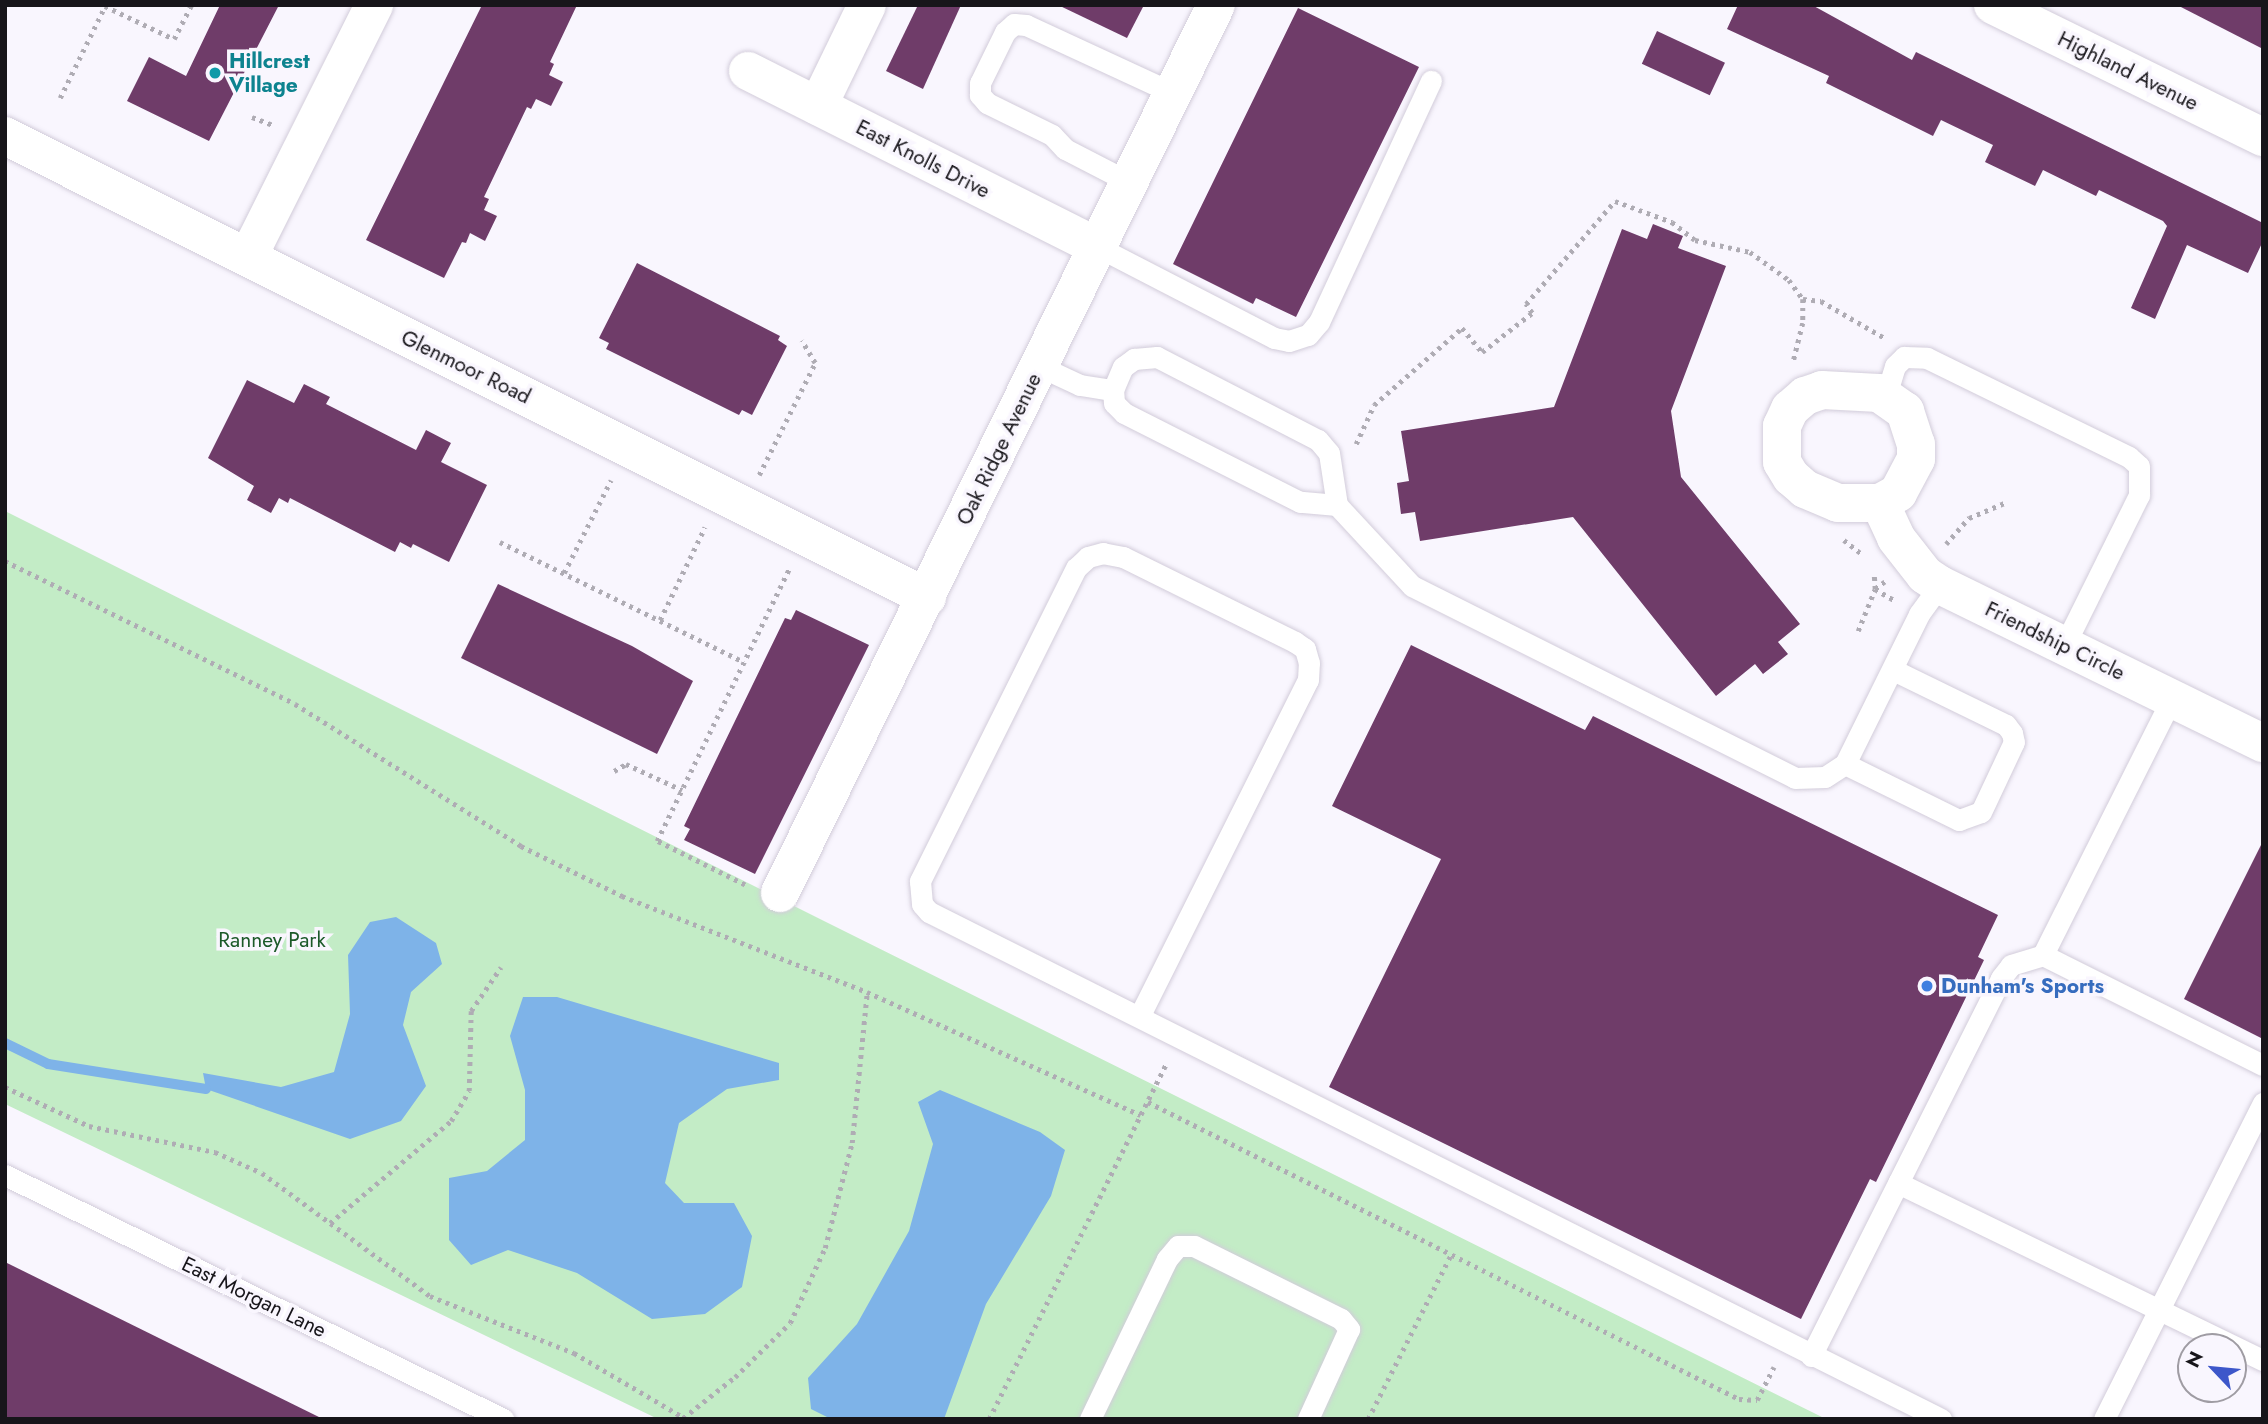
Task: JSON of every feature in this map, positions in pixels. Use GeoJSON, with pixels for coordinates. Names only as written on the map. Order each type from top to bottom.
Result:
{"type":"FeatureCollection","features":[{"type":"Feature","properties":{"kind":"street"},"geometry":{"type":"LineString","coordinates":[[248,257],[374,5]]}},
{"type":"Feature","properties":{"kind":"street"},"geometry":{"type":"LineString","coordinates":[[818,106],[867,5]]}},
{"type":"Feature","properties":{"kind":"street","name":"Oak Ridge Avenue"},"geometry":{"type":"LineString","coordinates":[[767,892],[927,597],[1216,5]]}},
{"type":"Feature","properties":{"kind":"street","name":"Highland Avenue"},"geometry":{"type":"LineString","coordinates":[[1993,5],[2263,137]]}},
{"type":"Feature","properties":{"kind":"street","name":"East Knolls Drive"},"geometry":{"type":"LineString","coordinates":[[748,71],[1098,247]]}},
{"type":"Feature","properties":{"kind":"street","name":"Glenmoor Road"},"geometry":{"type":"LineString","coordinates":[[5,136],[927,597]]}},
{"type":"Feature","properties":{"kind":"street"},"geometry":{"type":"LineString","coordinates":[[1822,390],[1864,390],[1895,400],[1912,427],[1916,459],[1898,493],[1880,503],[1838,503],[1805,489],[1782,462],[1779,444],[1790,409],[1805,396],[1822,390]]}},
{"type":"Feature","properties":{"kind":"street","name":"Friendship Circle"},"geometry":{"type":"LineString","coordinates":[[1880,503],[1896,538],[1925,575],[1940,585],[2263,743]]}},
{"type":"Feature","properties":{"kind":"lane"},"geometry":{"type":"LineString","coordinates":[[1129,182],[987,103],[980,95],[985,73],[1005,32],[1014,24],[1172,93]]}},
{"type":"Feature","properties":{"kind":"lane"},"geometry":{"type":"LineString","coordinates":[[1098,247],[1273,338],[1289,341],[1308,335],[1320,322],[1431,81]]}},
{"type":"Feature","properties":{"kind":"lane"},"geometry":{"type":"LineString","coordinates":[[1337,505],[1300,502],[1124,413],[1114,403],[1113,390],[1123,367],[1134,359],[1157,357],[1318,440],[1329,453],[1337,505],[1412,586],[1788,776],[1825,777],[1845,764],[1919,614],[1940,585]]}},
{"type":"Feature","properties":{"kind":"lane"},"geometry":{"type":"LineString","coordinates":[[1895,400],[1888,389],[1889,376],[1903,357],[1927,358],[2129,457],[2139,466],[2139,495],[2065,644]]}},
{"type":"Feature","properties":{"kind":"lane"},"geometry":{"type":"LineString","coordinates":[[1039,366],[1080,386],[1113,390]]}},
{"type":"Feature","properties":{"kind":"lane"},"geometry":{"type":"LineString","coordinates":[[1140,1015],[1308,680],[1309,663],[1305,649],[1295,642],[1123,557],[1103,553],[1088,557],[1076,568],[920,881],[918,893],[929,912],[1140,1015],[1180,1034],[1811,1356],[1941,1419]]}},
{"type":"Feature","properties":{"kind":"lane"},"geometry":{"type":"LineString","coordinates":[[1845,764],[1959,820],[1981,813],[2014,742],[2012,733],[2007,725],[1893,670]]}},
{"type":"Feature","properties":{"kind":"lane"},"geometry":{"type":"LineString","coordinates":[[2043,955],[2172,698]]}},
{"type":"Feature","properties":{"kind":"lane"},"geometry":{"type":"LineString","coordinates":[[1811,1356],[2001,978],[2011,965],[2043,955],[2263,1065]]}},
{"type":"Feature","properties":{"kind":"lane"},"geometry":{"type":"LineString","coordinates":[[2104,1419],[2263,1103]]}},
{"type":"Feature","properties":{"kind":"lane","name":"East Morgan Lane"},"geometry":{"type":"LineString","coordinates":[[5,1175],[503,1419]]}},
{"type":"Feature","properties":{"kind":"lane"},"geometry":{"type":"LineString","coordinates":[[1898,1183],[2263,1360]]}},
{"type":"Feature","properties":{"kind":"lane"},"geometry":{"type":"LineString","coordinates":[[1090,1419],[1167,1259],[1178,1246],[1194,1246],[1341,1319],[1349,1329],[1308,1419]]}},
{"type":"Feature","properties":{"kind":"path"},"geometry":{"type":"LineString","coordinates":[[60,98],[104,6],[174,39],[191,5]]}},
{"type":"Feature","properties":{"kind":"path"},"geometry":{"type":"LineString","coordinates":[[1329,453],[1350,449],[1359,441],[1374,405],[1462,328],[1482,352],[1532,313],[1525,304],[1615,201],[1672,222],[1696,240],[1750,251],[1789,280],[1803,299],[1803,323],[1792,365]]}},
{"type":"Feature","properties":{"kind":"path"},"geometry":{"type":"LineString","coordinates":[[1803,299],[1821,301],[1877,331],[1903,357]]}},
{"type":"Feature","properties":{"kind":"path"},"geometry":{"type":"LineString","coordinates":[[756,482],[815,363],[802,341]]}},
{"type":"Feature","properties":{"kind":"path"},"geometry":{"type":"LineString","coordinates":[[564,573],[616,470]]}},
{"type":"Feature","properties":{"kind":"path"},"geometry":{"type":"LineString","coordinates":[[660,621],[709,518]]}},
{"type":"Feature","properties":{"kind":"path"},"geometry":{"type":"LineString","coordinates":[[1831,535],[1861,553],[1874,569],[1875,589],[1858,631]]}},
{"type":"Feature","properties":{"kind":"path"},"geometry":{"type":"LineString","coordinates":[[500,542],[744,662]]}},
{"type":"Feature","properties":{"kind":"path"},"geometry":{"type":"LineString","coordinates":[[5,561],[295,704],[521,846],[622,896],[867,992],[1141,1115]]}},
{"type":"Feature","properties":{"kind":"path"},"geometry":{"type":"LineString","coordinates":[[767,892],[657,841],[793,561]]}},
{"type":"Feature","properties":{"kind":"path"},"geometry":{"type":"LineString","coordinates":[[614,771],[626,764],[682,790]]}},
{"type":"Feature","properties":{"kind":"path"},"geometry":{"type":"LineString","coordinates":[[330,1223],[451,1121],[469,1091],[471,1011],[501,967]]}},
{"type":"Feature","properties":{"kind":"path"},"geometry":{"type":"LineString","coordinates":[[5,1087],[89,1126],[215,1152],[262,1173],[430,1296],[574,1353],[684,1418],[735,1377],[789,1323],[825,1248],[852,1143],[867,992]]}},
{"type":"Feature","properties":{"kind":"path"},"geometry":{"type":"LineString","coordinates":[[989,1419],[1180,1034]]}},
{"type":"Feature","properties":{"kind":"path"},"geometry":{"type":"LineString","coordinates":[[1148,1102],[1739,1399],[1757,1400],[1787,1342]]}},
{"type":"Feature","properties":{"kind":"path"},"geometry":{"type":"LineString","coordinates":[[1368,1419],[1451,1255]]}},
{"type":"Feature","properties":{"kind":"green space","name":"Ranney Park"},"geometry":{"type":"Polygon","coordinates":[[[5,511],[1826,1419],[658,1419],[5,1104],[5,511]]]}},
{"type":"Feature","properties":{"kind":"water"},"geometry":{"type":"Polygon","coordinates":[[[396,917],[436,943],[442,964],[411,992],[403,1025],[426,1086],[401,1121],[350,1139],[206,1089],[203,1073],[281,1087],[334,1072],[350,1014],[348,955],[370,922],[396,917]]]}},
{"type":"Feature","properties":{"kind":"water"},"geometry":{"type":"Polygon","coordinates":[[[523,997],[557,997],[779,1063],[779,1080],[727,1089],[679,1123],[665,1183],[684,1203],[734,1203],[752,1236],[742,1287],[705,1314],[652,1319],[577,1273],[508,1250],[471,1265],[449,1240],[449,1178],[487,1171],[525,1140],[525,1090],[510,1036],[523,997]]]}},
{"type":"Feature","properties":{"kind":"water"},"geometry":{"type":"Polygon","coordinates":[[[940,1090],[1040,1132],[1065,1150],[1051,1196],[986,1304],[944,1419],[831,1419],[811,1409],[808,1378],[857,1324],[909,1231],[933,1144],[918,1102],[940,1090]]]}},
{"type":"Feature","properties":{"kind":"building","name":"Hillcrest Village"},"geometry":{"type":"Polygon","coordinates":[[[220,5],[279,5],[209,141],[127,101],[149,57],[186,76],[220,5]]]}},
{"type":"Feature","properties":{"kind":"building"},"geometry":{"type":"Polygon","coordinates":[[[482,5],[577,5],[550,62],[554,64],[549,75],[563,82],[551,106],[536,99],[531,109],[527,107],[484,197],[489,199],[484,210],[497,216],[485,241],[470,233],[466,243],[462,242],[444,278],[366,240],[482,5]]]}},
{"type":"Feature","properties":{"kind":"building"},"geometry":{"type":"Polygon","coordinates":[[[918,5],[961,5],[923,89],[886,71],[918,5]]]}},
{"type":"Feature","properties":{"kind":"building"},"geometry":{"type":"Polygon","coordinates":[[[1058,5],[1144,5],[1127,38],[1058,5]]]}},
{"type":"Feature","properties":{"kind":"building"},"geometry":{"type":"Polygon","coordinates":[[[1738,5],[1812,5],[1912,60],[1916,52],[2263,223],[2263,241],[2248,273],[2187,245],[2155,319],[2131,308],[2167,226],[2163,221],[2099,190],[2096,196],[2043,170],[2035,186],[1985,162],[1993,145],[1941,120],[1933,136],[1826,83],[1829,76],[1727,29],[1738,5]]]}},
{"type":"Feature","properties":{"kind":"building"},"geometry":{"type":"Polygon","coordinates":[[[2177,5],[2263,5],[2263,49],[2177,5]]]}},
{"type":"Feature","properties":{"kind":"building"},"geometry":{"type":"Polygon","coordinates":[[[1298,8],[1419,67],[1296,317],[1256,298],[1253,304],[1173,264],[1298,8]]]}},
{"type":"Feature","properties":{"kind":"building"},"geometry":{"type":"Polygon","coordinates":[[[1657,31],[1725,63],[1710,95],[1642,64],[1657,31]]]}},
{"type":"Feature","properties":{"kind":"building"},"geometry":{"type":"Polygon","coordinates":[[[1653,224],[1683,236],[1678,248],[1726,266],[1671,411],[1681,477],[1800,624],[1778,642],[1788,654],[1763,674],[1755,664],[1716,696],[1573,517],[1420,541],[1415,512],[1401,514],[1397,483],[1409,481],[1401,431],[1554,407],[1622,229],[1647,239],[1653,224]]]}},
{"type":"Feature","properties":{"kind":"building"},"geometry":{"type":"Polygon","coordinates":[[[637,263],[780,336],[778,340],[787,346],[752,415],[742,410],[739,415],[606,349],[609,343],[599,338],[637,263]]]}},
{"type":"Feature","properties":{"kind":"building"},"geometry":{"type":"Polygon","coordinates":[[[247,380],[294,403],[304,384],[330,397],[326,404],[416,450],[426,430],[451,443],[441,462],[487,485],[449,562],[413,544],[411,548],[400,542],[395,552],[290,498],[288,503],[279,498],[271,513],[247,500],[254,486],[208,458],[247,380]]]}},
{"type":"Feature","properties":{"kind":"building"},"geometry":{"type":"Polygon","coordinates":[[[498,584],[632,646],[693,681],[657,754],[461,658],[498,584]]]}},
{"type":"Feature","properties":{"kind":"building"},"geometry":{"type":"Polygon","coordinates":[[[796,610],[869,645],[755,874],[684,840],[690,829],[684,826],[785,618],[791,620],[796,610]]]}},
{"type":"Feature","properties":{"kind":"building"},"geometry":{"type":"Polygon","coordinates":[[[1411,645],[1585,730],[1593,716],[1998,915],[1978,957],[1984,960],[1921,1090],[1876,1182],[1870,1179],[1801,1319],[1329,1087],[1441,859],[1332,806],[1411,645]]]}},
{"type":"Feature","properties":{"kind":"building"},"geometry":{"type":"Polygon","coordinates":[[[2263,841],[2263,1039],[2184,999],[2263,841]]]}},
{"type":"Feature","properties":{"kind":"building"},"geometry":{"type":"Polygon","coordinates":[[[5,1262],[323,1419],[5,1419],[5,1262]]]}},
{"type":"Feature","properties":{"kind":"waterway"},"geometry":{"type":"LineString","coordinates":[[5,1043],[48,1064],[206,1089]]}},
{"type":"Feature","properties":{"kind":"place","name":"Hillcrest Village"},"geometry":{"type":"Point","coordinates":[215,73]}},
{"type":"Feature","properties":{"kind":"place","name":"Dunham's Sports"},"geometry":{"type":"Point","coordinates":[1927,986]}}]}
